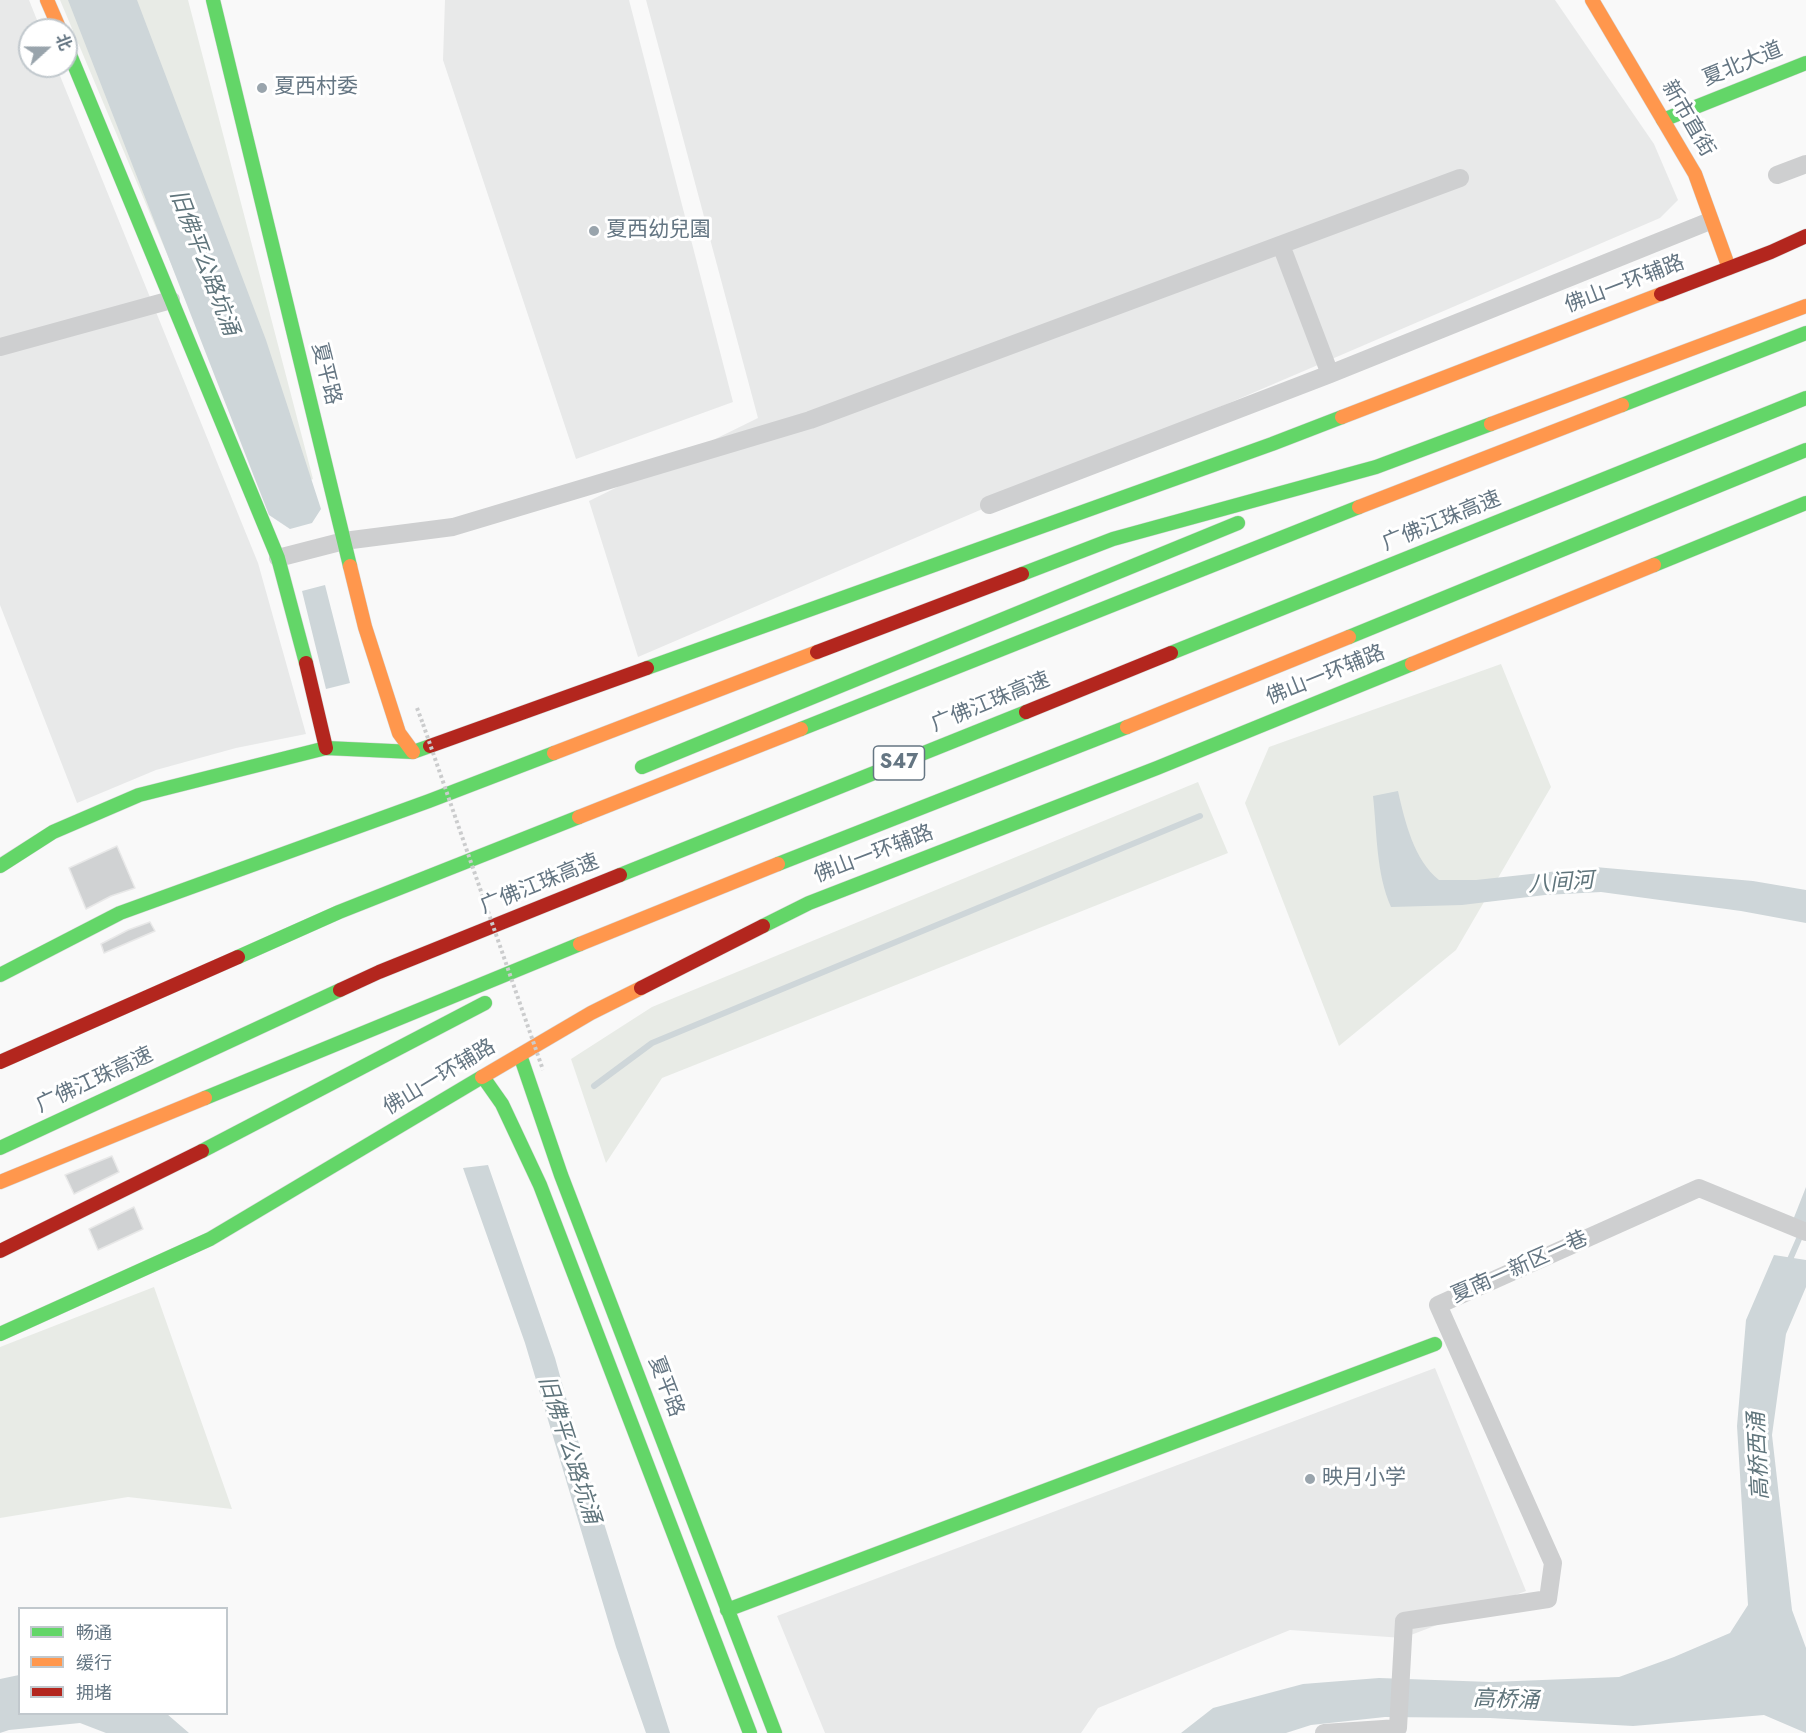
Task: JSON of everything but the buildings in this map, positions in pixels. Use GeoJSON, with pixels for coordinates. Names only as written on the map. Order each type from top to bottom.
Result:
{"type":"FeatureCollection","features":[{"type":"Feature","properties":{"kind":"main road"},"geometry":{"type":"LineString","coordinates":[[48,0],[55,18]]}},
{"type":"Feature","properties":{"kind":"main road","name":"夏平路"},"geometry":{"type":"LineString","coordinates":[[213,0],[365,627],[399,733],[413,752]]}},
{"type":"Feature","properties":{"kind":"main road","name":"新市直街"},"geometry":{"type":"LineString","coordinates":[[1592,0],[1695,174],[1710,221],[1729,268]]}},
{"type":"Feature","properties":{"kind":"main road","name":"夏北大道"},"geometry":{"type":"LineString","coordinates":[[1663,120],[1806,63]]}},
{"type":"Feature","properties":{"kind":"main road"},"geometry":{"type":"LineString","coordinates":[[78,74],[278,558],[326,748]]}},
{"type":"Feature","properties":{"kind":"main road","name":"佛山一环辅路"},"geometry":{"type":"LineString","coordinates":[[0,866],[53,832],[139,795],[326,748],[413,752],[1272,444],[1729,268],[1806,236]]}},
{"type":"Feature","properties":{"kind":"main road"},"geometry":{"type":"LineString","coordinates":[[626,773],[1376,466],[1650,366],[1806,306]]}},
{"type":"Feature","properties":{"kind":"main road","name":"广佛江珠高速"},"geometry":{"type":"LineString","coordinates":[[0,1062],[412,882],[1410,487],[1806,333]]}},
{"type":"Feature","properties":{"kind":"main road","name":"广佛江珠高速"},"geometry":{"type":"LineString","coordinates":[[0,1148],[380,972],[1806,398]]}},
{"type":"Feature","properties":{"kind":"main road"},"geometry":{"type":"LineString","coordinates":[[0,1182],[662,910],[1210,694],[1806,450]]}},
{"type":"Feature","properties":{"kind":"main road"},"geometry":{"type":"LineString","coordinates":[[0,975],[120,913],[429,801],[1113,539],[1376,466]]}},
{"type":"Feature","properties":{"kind":"main road","name":"佛山一环辅路"},"geometry":{"type":"LineString","coordinates":[[0,1334],[210,1239],[591,1013],[809,903],[1156,768],[1806,503]]}},
{"type":"Feature","properties":{"kind":"main road"},"geometry":{"type":"LineString","coordinates":[[412,882],[490,838]]}},
{"type":"Feature","properties":{"kind":"main road"},"geometry":{"type":"LineString","coordinates":[[527,981],[662,910]]}},
{"type":"Feature","properties":{"kind":"main road"},"geometry":{"type":"LineString","coordinates":[[0,1251],[99,1204],[496,998]]}},
{"type":"Feature","properties":{"kind":"main road","name":"夏平路"},"geometry":{"type":"LineString","coordinates":[[520,1055],[561,1175],[774,1733]]}},
{"type":"Feature","properties":{"kind":"main road"},"geometry":{"type":"LineString","coordinates":[[483,1077],[502,1104],[540,1185],[750,1733]]}},
{"type":"Feature","properties":{"kind":"main road"},"geometry":{"type":"LineString","coordinates":[[728,1610],[1435,1344]]}},
{"type":"Feature","properties":{"kind":"street"},"geometry":{"type":"LineString","coordinates":[[1777,175],[1806,164]]}},
{"type":"Feature","properties":{"kind":"street"},"geometry":{"type":"LineString","coordinates":[[278,558],[344,542],[453,527],[810,420],[1460,178]]}},
{"type":"Feature","properties":{"kind":"street"},"geometry":{"type":"LineString","coordinates":[[989,505],[1330,374],[1710,221]]}},
{"type":"Feature","properties":{"kind":"street"},"geometry":{"type":"LineString","coordinates":[[1281,245],[1330,374]]}},
{"type":"Feature","properties":{"kind":"street"},"geometry":{"type":"LineString","coordinates":[[0,347],[171,300]]}},
{"type":"Feature","properties":{"kind":"street","name":"夏南一新区一巷"},"geometry":{"type":"LineString","coordinates":[[1324,1733],[1398,1728],[1404,1621],[1548,1599],[1553,1563],[1438,1305],[1699,1188],[1801,1230]]}},
{"type":"Feature","properties":{"kind":"path"},"geometry":{"type":"LineString","coordinates":[[423,724],[543,1070]]}},
{"type":"Feature","properties":{"kind":"shaded area"},"geometry":{"type":"Polygon","coordinates":[[[0,0],[29,0],[36,18],[18,18],[18,78],[61,78],[258,563],[306,734],[236,748],[156,770],[77,803],[0,605],[0,0]]]}},
{"type":"Feature","properties":{"kind":"shaded area"},"geometry":{"type":"Polygon","coordinates":[[[60,0],[188,0],[313,479],[269,496],[78,43],[78,18],[68,18],[60,0]]]}},
{"type":"Feature","properties":{"kind":"shaded area","name":"夏西幼兒園"},"geometry":{"type":"Polygon","coordinates":[[[445,0],[629,0],[733,402],[576,459],[443,60],[445,0]]]}},
{"type":"Feature","properties":{"kind":"shaded area"},"geometry":{"type":"Polygon","coordinates":[[[646,0],[1555,0],[1654,144],[1678,200],[1660,218],[638,657],[589,501],[758,418],[646,0]]]}},
{"type":"Feature","properties":{"kind":"shaded area"},"geometry":{"type":"Polygon","coordinates":[[[1501,664],[1551,787],[1456,950],[1339,1046],[1245,803],[1269,747],[1501,664]]]}},
{"type":"Feature","properties":{"kind":"shaded area"},"geometry":{"type":"Polygon","coordinates":[[[1198,782],[1228,853],[662,1078],[606,1163],[571,1059],[652,1007],[1198,782]]]}},
{"type":"Feature","properties":{"kind":"shaded area"},"geometry":{"type":"Polygon","coordinates":[[[154,1287],[232,1509],[128,1497],[0,1518],[0,1347],[154,1287]]]}},
{"type":"Feature","properties":{"kind":"shaded area","name":"映月小学"},"geometry":{"type":"Polygon","coordinates":[[[1435,1368],[1526,1591],[1403,1638],[1290,1630],[1098,1708],[1081,1733],[825,1733],[777,1616],[1435,1368]]]}},
{"type":"Feature","properties":{"kind":"water","name":"旧佛平公路坑涌"},"geometry":{"type":"Polygon","coordinates":[[[68,0],[137,0],[266,340],[321,509],[312,523],[290,529],[269,515],[78,26],[78,18],[75,18],[68,0]]]}},
{"type":"Feature","properties":{"kind":"water"},"geometry":{"type":"Polygon","coordinates":[[[325,585],[350,683],[326,689],[302,591],[325,585]]]}},
{"type":"Feature","properties":{"kind":"water","name":"八间河"},"geometry":{"type":"Polygon","coordinates":[[[1398,791],[1407,828],[1417,851],[1430,872],[1439,880],[1476,880],[1595,867],[1753,881],[1806,890],[1806,923],[1741,911],[1601,892],[1545,895],[1462,905],[1391,907],[1382,880],[1373,796],[1398,791]]]}},
{"type":"Feature","properties":{"kind":"water","name":"旧佛平公路坑涌"},"geometry":{"type":"Polygon","coordinates":[[[488,1165],[555,1358],[579,1444],[670,1733],[646,1733],[616,1647],[525,1343],[463,1168],[488,1165]]]}},
{"type":"Feature","properties":{"kind":"water"},"geometry":{"type":"Polygon","coordinates":[[[1806,1187],[1806,1224],[1793,1220],[1806,1187]]]}},
{"type":"Feature","properties":{"kind":"water","name":"高桥涌"},"geometry":{"type":"Polygon","coordinates":[[[1774,1255],[1806,1260],[1806,1287],[1786,1334],[1772,1435],[1792,1610],[1806,1648],[1806,1733],[1764,1715],[1633,1726],[1490,1718],[1385,1717],[1311,1725],[1286,1733],[1181,1733],[1213,1708],[1303,1684],[1379,1678],[1491,1682],[1619,1677],[1730,1633],[1748,1605],[1737,1426],[1746,1320],[1774,1255]]]}},
{"type":"Feature","properties":{"kind":"water"},"geometry":{"type":"Polygon","coordinates":[[[18,1675],[18,1715],[168,1715],[189,1733],[106,1733],[80,1723],[9,1730],[0,1733],[0,1679],[18,1675]]]}},
{"type":"Feature","properties":{"kind":"waterway"},"geometry":{"type":"LineString","coordinates":[[594,1086],[652,1043],[1200,816]]}},
{"type":"Feature","properties":{"kind":"waterway","name":"高桥西涌"},"geometry":{"type":"LineString","coordinates":[[1788,1264],[1802,1232]]}},
{"type":"Feature","properties":{"kind":"traffic: fast"},"geometry":{"type":"LineString","coordinates":[[213,0],[350,566]]}},
{"type":"Feature","properties":{"kind":"traffic: fast"},"geometry":{"type":"LineString","coordinates":[[1663,120],[1806,63]]}},
{"type":"Feature","properties":{"kind":"traffic: fast"},"geometry":{"type":"LineString","coordinates":[[78,74],[278,558],[306,663]]}},
{"type":"Feature","properties":{"kind":"traffic: fast"},"geometry":{"type":"LineString","coordinates":[[1622,405],[1806,333]]}},
{"type":"Feature","properties":{"kind":"traffic: fast"},"geometry":{"type":"LineString","coordinates":[[1171,653],[1806,398]]}},
{"type":"Feature","properties":{"kind":"traffic: fast"},"geometry":{"type":"LineString","coordinates":[[647,668],[1342,417]]}},
{"type":"Feature","properties":{"kind":"traffic: fast"},"geometry":{"type":"LineString","coordinates":[[1022,574],[1113,539],[1376,467],[1491,424]]}},
{"type":"Feature","properties":{"kind":"traffic: fast"},"geometry":{"type":"LineString","coordinates":[[1349,637],[1806,450]]}},
{"type":"Feature","properties":{"kind":"traffic: fast"},"geometry":{"type":"LineString","coordinates":[[1654,565],[1806,503]]}},
{"type":"Feature","properties":{"kind":"traffic: fast"},"geometry":{"type":"LineString","coordinates":[[801,729],[1359,507]]}},
{"type":"Feature","properties":{"kind":"traffic: fast"},"geometry":{"type":"LineString","coordinates":[[642,767],[1238,523]]}},
{"type":"Feature","properties":{"kind":"traffic: fast"},"geometry":{"type":"LineString","coordinates":[[763,926],[809,903],[1157,768],[1412,664]]}},
{"type":"Feature","properties":{"kind":"traffic: fast"},"geometry":{"type":"LineString","coordinates":[[620,875],[1026,712]]}},
{"type":"Feature","properties":{"kind":"traffic: fast"},"geometry":{"type":"LineString","coordinates":[[778,864],[1127,727]]}},
{"type":"Feature","properties":{"kind":"traffic: fast"},"geometry":{"type":"LineString","coordinates":[[0,866],[53,832],[139,795],[326,748],[413,752],[430,746]]}},
{"type":"Feature","properties":{"kind":"traffic: fast"},"geometry":{"type":"LineString","coordinates":[[0,975],[120,913],[554,753]]}},
{"type":"Feature","properties":{"kind":"traffic: fast"},"geometry":{"type":"LineString","coordinates":[[238,957],[339,912],[579,817]]}},
{"type":"Feature","properties":{"kind":"traffic: fast"},"geometry":{"type":"LineString","coordinates":[[205,1098],[580,944]]}},
{"type":"Feature","properties":{"kind":"traffic: fast"},"geometry":{"type":"LineString","coordinates":[[0,1148],[340,990]]}},
{"type":"Feature","properties":{"kind":"traffic: fast"},"geometry":{"type":"LineString","coordinates":[[202,1151],[485,1003]]}},
{"type":"Feature","properties":{"kind":"traffic: fast"},"geometry":{"type":"LineString","coordinates":[[520,1055],[561,1175],[775,1733]]}},
{"type":"Feature","properties":{"kind":"traffic: fast"},"geometry":{"type":"LineString","coordinates":[[0,1334],[210,1239],[482,1077]]}},
{"type":"Feature","properties":{"kind":"traffic: fast"},"geometry":{"type":"LineString","coordinates":[[483,1077],[502,1104],[540,1185],[750,1733]]}},
{"type":"Feature","properties":{"kind":"traffic: fast"},"geometry":{"type":"LineString","coordinates":[[727,1610],[1435,1344]]}},
{"type":"Feature","properties":{"kind":"traffic: slow"},"geometry":{"type":"LineString","coordinates":[[47,0],[55,18]]}},
{"type":"Feature","properties":{"kind":"traffic: slow"},"geometry":{"type":"LineString","coordinates":[[1592,0],[1695,174],[1729,268]]}},
{"type":"Feature","properties":{"kind":"traffic: slow"},"geometry":{"type":"LineString","coordinates":[[1342,417],[1661,294]]}},
{"type":"Feature","properties":{"kind":"traffic: slow"},"geometry":{"type":"LineString","coordinates":[[1491,424],[1806,306]]}},
{"type":"Feature","properties":{"kind":"traffic: slow"},"geometry":{"type":"LineString","coordinates":[[1359,507],[1622,405]]}},
{"type":"Feature","properties":{"kind":"traffic: slow"},"geometry":{"type":"LineString","coordinates":[[1412,664],[1654,565]]}},
{"type":"Feature","properties":{"kind":"traffic: slow"},"geometry":{"type":"LineString","coordinates":[[350,566],[365,627],[399,733],[413,752]]}},
{"type":"Feature","properties":{"kind":"traffic: slow"},"geometry":{"type":"LineString","coordinates":[[1127,727],[1349,637]]}},
{"type":"Feature","properties":{"kind":"traffic: slow"},"geometry":{"type":"LineString","coordinates":[[554,753],[817,652]]}},
{"type":"Feature","properties":{"kind":"traffic: slow"},"geometry":{"type":"LineString","coordinates":[[579,817],[801,729]]}},
{"type":"Feature","properties":{"kind":"traffic: slow"},"geometry":{"type":"LineString","coordinates":[[580,944],[778,864]]}},
{"type":"Feature","properties":{"kind":"traffic: slow"},"geometry":{"type":"LineString","coordinates":[[482,1077],[591,1013],[641,988]]}},
{"type":"Feature","properties":{"kind":"traffic: slow"},"geometry":{"type":"LineString","coordinates":[[0,1182],[205,1098]]}},
{"type":"Feature","properties":{"kind":"traffic: jam"},"geometry":{"type":"LineString","coordinates":[[1661,294],[1771,252],[1806,236]]}},
{"type":"Feature","properties":{"kind":"traffic: jam"},"geometry":{"type":"LineString","coordinates":[[817,652],[1022,574]]}},
{"type":"Feature","properties":{"kind":"traffic: jam"},"geometry":{"type":"LineString","coordinates":[[1026,712],[1171,653]]}},
{"type":"Feature","properties":{"kind":"traffic: jam"},"geometry":{"type":"LineString","coordinates":[[306,663],[326,748]]}},
{"type":"Feature","properties":{"kind":"traffic: jam"},"geometry":{"type":"LineString","coordinates":[[430,746],[647,668]]}},
{"type":"Feature","properties":{"kind":"traffic: jam"},"geometry":{"type":"LineString","coordinates":[[340,990],[379,972],[620,875]]}},
{"type":"Feature","properties":{"kind":"traffic: jam"},"geometry":{"type":"LineString","coordinates":[[641,988],[763,926]]}},
{"type":"Feature","properties":{"kind":"traffic: jam"},"geometry":{"type":"LineString","coordinates":[[0,1062],[238,957]]}},
{"type":"Feature","properties":{"kind":"traffic: jam"},"geometry":{"type":"LineString","coordinates":[[0,1251],[202,1151]]}},
{"type":"Feature","properties":{"kind":"place","name":"夏西村委"},"geometry":{"type":"Point","coordinates":[262,88]}},
{"type":"Feature","properties":{"kind":"place","name":"夏西幼兒園"},"geometry":{"type":"Point","coordinates":[594,231]}},
{"type":"Feature","properties":{"kind":"place","name":"映月小学"},"geometry":{"type":"Point","coordinates":[1310,1479]}}]}
